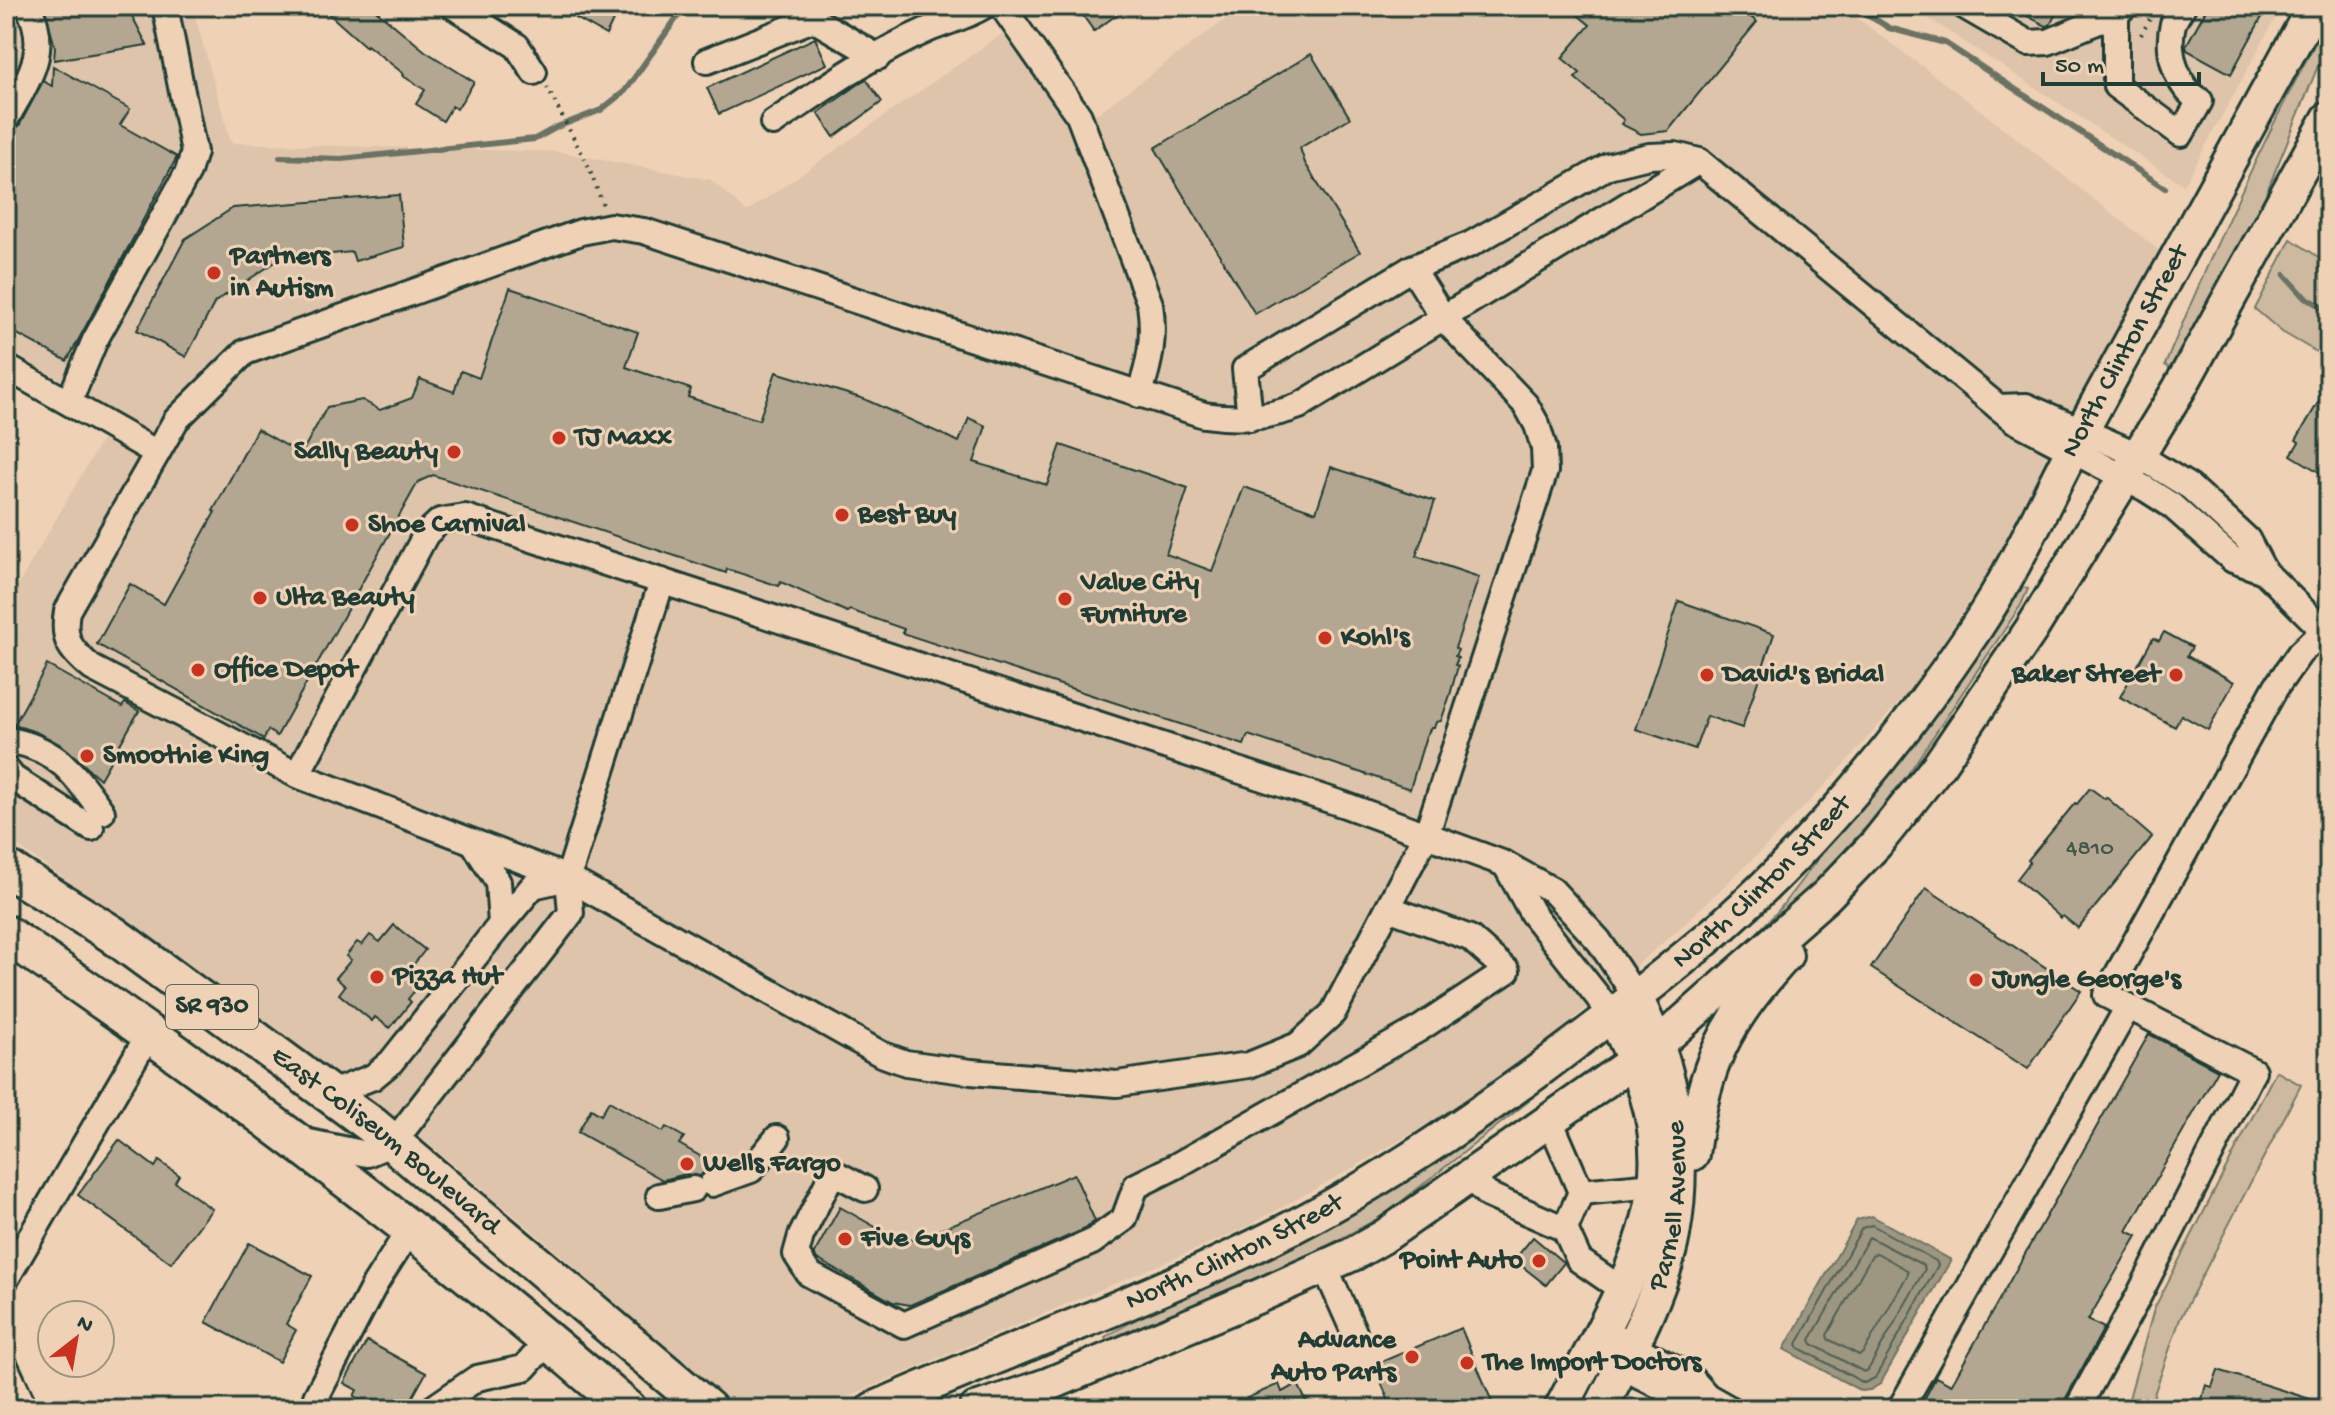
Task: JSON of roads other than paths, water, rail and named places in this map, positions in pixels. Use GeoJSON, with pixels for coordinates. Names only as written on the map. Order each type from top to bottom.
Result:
{"type":"FeatureCollection","features":[{"type":"Feature","properties":{"kind":"highway","name":"East Coliseum Boulevard"},"geometry":{"type":"LineString","coordinates":[[6,868],[112,934],[393,1143],[708,1409]]}},
{"type":"Feature","properties":{"kind":"highway","name":"East Coliseum Boulevard"},"geometry":{"type":"LineString","coordinates":[[6,934],[291,1138],[410,1229],[628,1409]]}},
{"type":"Feature","properties":{"kind":"main road","name":"North Clinton Street"},"geometry":{"type":"LineString","coordinates":[[873,1409],[1170,1284],[1277,1235],[1329,1207],[1486,1110],[1625,1006],[1725,923],[1775,875],[1869,771],[1946,671],[1996,597],[2077,441],[2314,6]]}},
{"type":"Feature","properties":{"kind":"main road","name":"North Clinton Street"},"geometry":{"type":"LineString","coordinates":[[985,1407],[1047,1385],[1325,1267],[1383,1237],[1646,1052],[1826,896],[1876,844],[1939,765],[2031,630],[2179,389],[2329,118]]}},
{"type":"Feature","properties":{"kind":"main road"},"geometry":{"type":"LineString","coordinates":[[1673,1235],[1687,1193],[1698,1109],[1710,1067],[1724,1035],[1753,991],[1790,950],[1826,896]]}},
{"type":"Feature","properties":{"kind":"main road","name":"Parnell Avenue"},"geometry":{"type":"LineString","coordinates":[[1600,1409],[1661,1277],[1673,1235],[1679,1161],[1678,1127],[1671,1091],[1646,1052],[1625,1006]]}},
{"type":"Feature","properties":{"kind":"main road","name":"Parnell Avenue"},"geometry":{"type":"LineString","coordinates":[[1561,1409],[1632,1266],[1646,1227],[1656,1173],[1655,1139],[1645,1089],[1646,1052]]}},
{"type":"Feature","properties":{"kind":"street"},"geometry":{"type":"LineString","coordinates":[[6,119],[32,72],[39,47],[34,19],[28,6]]}},
{"type":"Feature","properties":{"kind":"street"},"geometry":{"type":"LineString","coordinates":[[69,402],[95,340],[188,172],[194,152],[165,6]]}},
{"type":"Feature","properties":{"kind":"street"},"geometry":{"type":"LineString","coordinates":[[453,6],[517,46],[534,72]]}},
{"type":"Feature","properties":{"kind":"street"},"geometry":{"type":"LineString","coordinates":[[773,123],[878,57],[927,30],[962,19],[984,6]]}},
{"type":"Feature","properties":{"kind":"street"},"geometry":{"type":"LineString","coordinates":[[1002,6],[1079,116],[1150,304],[1153,349],[1139,395]]}},
{"type":"Feature","properties":{"kind":"street"},"geometry":{"type":"LineString","coordinates":[[1964,6],[2028,43],[2048,42],[2120,10],[2116,86],[2181,134],[2200,101],[2186,93],[2173,64],[2173,24],[2183,6]]}},
{"type":"Feature","properties":{"kind":"street"},"geometry":{"type":"LineString","coordinates":[[707,61],[813,19],[878,57]]}},
{"type":"Feature","properties":{"kind":"street"},"geometry":{"type":"LineString","coordinates":[[1250,418],[1245,369],[1412,268],[1471,244],[1608,166],[1649,156],[1675,155],[1699,161],[1998,407],[2026,406],[2077,441],[2131,466],[2190,487],[2247,539],[2264,571],[2326,634],[2300,653],[2276,687],[2106,995],[2253,1071],[2077,1409]]}},
{"type":"Feature","properties":{"kind":"street"},"geometry":{"type":"LineString","coordinates":[[1412,268],[1444,319],[1526,405],[1537,425],[1544,448],[1545,471],[1427,833],[1333,1013],[1298,1045],[1249,1065],[1114,1084],[971,1072],[906,1063],[881,1054],[568,878],[297,775],[92,668],[73,653],[63,630],[67,611],[176,420],[245,352],[581,232],[611,226],[644,231],[1139,395],[1204,415],[1250,418],[1274,415],[1299,406],[1444,319],[1699,161]]}},
{"type":"Feature","properties":{"kind":"street"},"geometry":{"type":"LineString","coordinates":[[6,367],[157,453]]}},
{"type":"Feature","properties":{"kind":"street"},"geometry":{"type":"LineString","coordinates":[[297,775],[426,534],[440,521],[465,517],[1427,833],[1505,864],[1552,890],[1599,941],[1625,1006]]}},
{"type":"Feature","properties":{"kind":"street"},"geometry":{"type":"LineString","coordinates":[[291,1138],[367,1154],[393,1143],[571,913],[568,878],[662,581]]}},
{"type":"Feature","properties":{"kind":"street"},"geometry":{"type":"LineString","coordinates":[[6,749],[14,741],[35,746],[64,763],[96,820],[13,778],[6,769]]}},
{"type":"Feature","properties":{"kind":"street"},"geometry":{"type":"LineString","coordinates":[[473,842],[498,882],[501,924]]}},
{"type":"Feature","properties":{"kind":"street"},"geometry":{"type":"LineString","coordinates":[[1505,864],[1532,913],[1625,1006]]}},
{"type":"Feature","properties":{"kind":"street"},"geometry":{"type":"LineString","coordinates":[[329,1094],[373,1077],[391,1062],[533,886],[568,878]]}},
{"type":"Feature","properties":{"kind":"street"},"geometry":{"type":"LineString","coordinates":[[865,1189],[833,1172],[801,1236],[796,1254],[809,1274],[904,1325],[1092,1242],[1124,1219],[1136,1186],[1419,1029],[1507,971],[1470,938],[1388,908]]}},
{"type":"Feature","properties":{"kind":"street"},"geometry":{"type":"LineString","coordinates":[[1900,1409],[2128,1007]]}},
{"type":"Feature","properties":{"kind":"street"},"geometry":{"type":"LineString","coordinates":[[8,1271],[149,1034]]}},
{"type":"Feature","properties":{"kind":"street"},"geometry":{"type":"LineString","coordinates":[[1550,1120],[1581,1192],[1565,1229]]}},
{"type":"Feature","properties":{"kind":"street"},"geometry":{"type":"LineString","coordinates":[[659,1196],[751,1170],[777,1138]]}},
{"type":"Feature","properties":{"kind":"street"},"geometry":{"type":"LineString","coordinates":[[1469,1177],[1488,1195],[1565,1229],[1579,1260],[1621,1289]]}},
{"type":"Feature","properties":{"kind":"street"},"geometry":{"type":"LineString","coordinates":[[1581,1192],[1654,1185]]}},
{"type":"Feature","properties":{"kind":"street"},"geometry":{"type":"LineString","coordinates":[[322,1409],[316,1397],[375,1284],[410,1229]]}},
{"type":"Feature","properties":{"kind":"street"},"geometry":{"type":"LineString","coordinates":[[1325,1267],[1354,1332]]}},
{"type":"Feature","properties":{"kind":"street"},"geometry":{"type":"LineString","coordinates":[[1596,1340],[1627,1356],[1680,1396],[1707,1396],[1730,1409]]}},
{"type":"Feature","properties":{"kind":"street"},"geometry":{"type":"LineString","coordinates":[[432,1409],[477,1378],[524,1368],[547,1342]]}},
{"type":"Feature","properties":{"kind":"street"},"geometry":{"type":"LineString","coordinates":[[972,1367],[985,1407]]}},
{"type":"Feature","properties":{"kind":"street"},"geometry":{"type":"LineString","coordinates":[[6,1368],[25,1409]]}},
{"type":"Feature","properties":{"kind":"water"},"geometry":{"type":"Polygon","coordinates":[[[1872,1216],[1951,1260],[1880,1384],[1861,1391],[1784,1349],[1857,1220],[1872,1216]]]}},
{"type":"Feature","properties":{"kind":"waterway"},"geometry":{"type":"LineString","coordinates":[[280,157],[341,159],[535,139],[601,110],[625,91],[685,6]]}},
{"type":"Feature","properties":{"kind":"waterway"},"geometry":{"type":"LineString","coordinates":[[1855,6],[1889,28],[1945,43],[2165,188]]}},
{"type":"Feature","properties":{"kind":"waterway"},"geometry":{"type":"LineString","coordinates":[[2285,275],[2304,296],[2329,311]]}},
{"type":"Feature","properties":{"kind":"place","name":"Partners in Autism"},"geometry":{"type":"Point","coordinates":[214,273]}},
{"type":"Feature","properties":{"kind":"place","name":"TJ Maxx"},"geometry":{"type":"Point","coordinates":[559,438]}},
{"type":"Feature","properties":{"kind":"place","name":"Sally Beauty"},"geometry":{"type":"Point","coordinates":[454,452]}},
{"type":"Feature","properties":{"kind":"place","name":"Best Buy"},"geometry":{"type":"Point","coordinates":[842,515]}},
{"type":"Feature","properties":{"kind":"place","name":"Shoe Carnival"},"geometry":{"type":"Point","coordinates":[352,525]}},
{"type":"Feature","properties":{"kind":"place","name":"Ulta Beauty"},"geometry":{"type":"Point","coordinates":[260,598]}},
{"type":"Feature","properties":{"kind":"place","name":"Value City Furniture"},"geometry":{"type":"Point","coordinates":[1065,599]}},
{"type":"Feature","properties":{"kind":"place","name":"Kohl's"},"geometry":{"type":"Point","coordinates":[1325,638]}},
{"type":"Feature","properties":{"kind":"place","name":"Office Depot"},"geometry":{"type":"Point","coordinates":[198,670]}},
{"type":"Feature","properties":{"kind":"place","name":"David's Bridal"},"geometry":{"type":"Point","coordinates":[1707,675]}},
{"type":"Feature","properties":{"kind":"place","name":"Baker Street"},"geometry":{"type":"Point","coordinates":[2176,675]}},
{"type":"Feature","properties":{"kind":"place","name":"Smoothie King"},"geometry":{"type":"Point","coordinates":[87,756]}},
{"type":"Feature","properties":{"kind":"place","name":"Pizza Hut"},"geometry":{"type":"Point","coordinates":[377,977]}},
{"type":"Feature","properties":{"kind":"place","name":"Jungle George's"},"geometry":{"type":"Point","coordinates":[1976,980]}},
{"type":"Feature","properties":{"kind":"place","name":"Wells Fargo"},"geometry":{"type":"Point","coordinates":[687,1164]}},
{"type":"Feature","properties":{"kind":"place","name":"Five Guys"},"geometry":{"type":"Point","coordinates":[845,1239]}},
{"type":"Feature","properties":{"kind":"place","name":"Point Auto"},"geometry":{"type":"Point","coordinates":[1539,1261]}},
{"type":"Feature","properties":{"kind":"place","name":"Advance Auto Parts"},"geometry":{"type":"Point","coordinates":[1412,1357]}},
{"type":"Feature","properties":{"kind":"place","name":"The Import Doctors"},"geometry":{"type":"Point","coordinates":[1467,1363]}}]}
